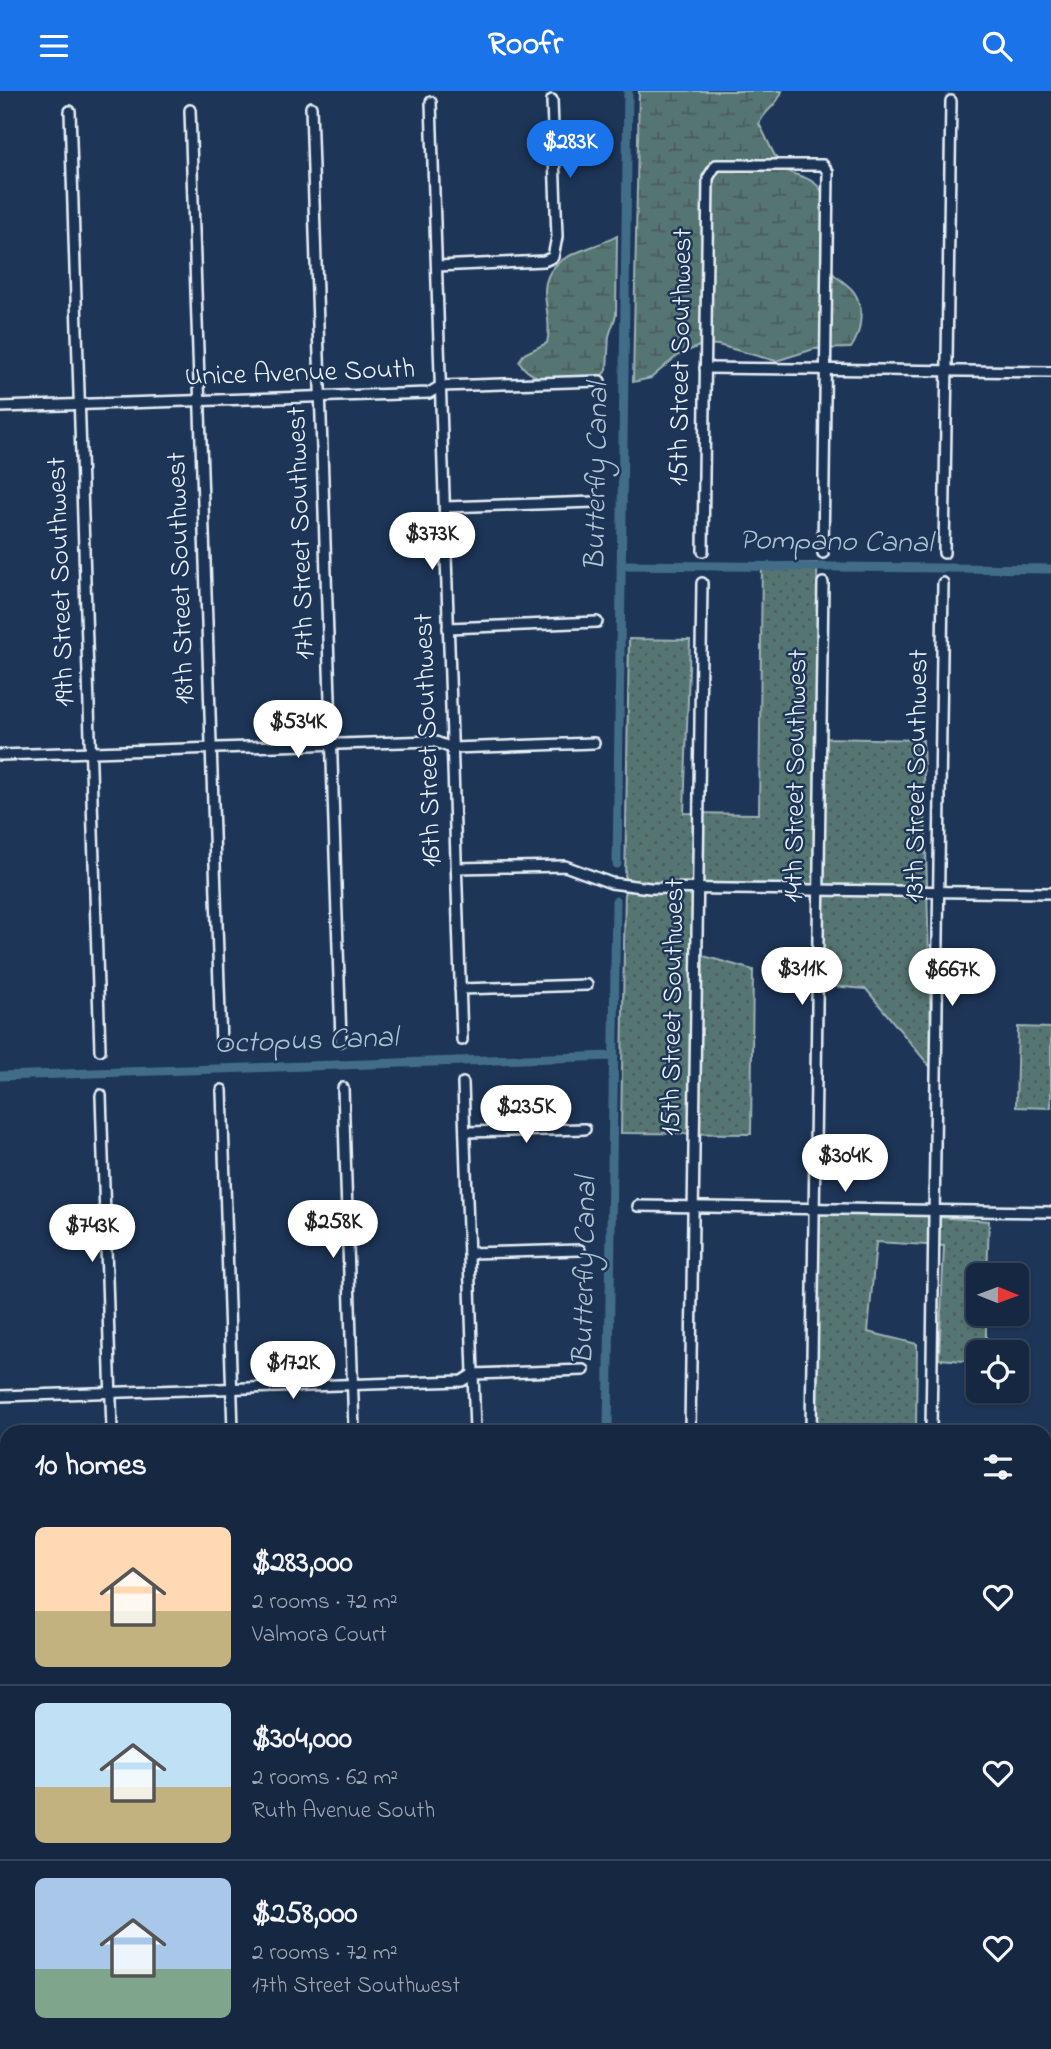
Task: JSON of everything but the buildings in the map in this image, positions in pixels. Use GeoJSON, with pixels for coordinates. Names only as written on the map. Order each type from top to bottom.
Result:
{"type":"FeatureCollection","features":[{"type":"Feature","properties":{"kind":"street"},"geometry":{"type":"LineString","coordinates":[[437,266],[544,261],[555,254],[557,237],[552,100]]}},
{"type":"Feature","properties":{"kind":"street"},"geometry":{"type":"LineString","coordinates":[[944,552],[951,101]]}},
{"type":"Feature","properties":{"kind":"street","name":"16th Street Southwest"},"geometry":{"type":"LineString","coordinates":[[431,102],[462,1040]]}},
{"type":"Feature","properties":{"kind":"street","name":"17th Street Southwest"},"geometry":{"type":"LineString","coordinates":[[311,107],[341,1041]]}},
{"type":"Feature","properties":{"kind":"street","name":"18th Street Southwest"},"geometry":{"type":"LineString","coordinates":[[190,110],[221,1045]]}},
{"type":"Feature","properties":{"kind":"street","name":"19th Street Southwest"},"geometry":{"type":"LineString","coordinates":[[69,111],[100,1050]]}},
{"type":"Feature","properties":{"kind":"street","name":"15th Street Southwest"},"geometry":{"type":"LineString","coordinates":[[703,551],[708,178],[716,165],[823,165],[828,173],[826,369]]}},
{"type":"Feature","properties":{"kind":"street"},"geometry":{"type":"LineString","coordinates":[[705,367],[1051,372]]}},
{"type":"Feature","properties":{"kind":"street"},"geometry":{"type":"LineString","coordinates":[[823,553],[826,369]]}},
{"type":"Feature","properties":{"kind":"street","name":"Unice Avenue South"},"geometry":{"type":"LineString","coordinates":[[0,407],[429,393],[441,386],[600,381]]}},
{"type":"Feature","properties":{"kind":"street"},"geometry":{"type":"LineString","coordinates":[[445,507],[594,502]]}},
{"type":"Feature","properties":{"kind":"street","name":"15th Street Southwest"},"geometry":{"type":"LineString","coordinates":[[690,1425],[702,583]]}},
{"type":"Feature","properties":{"kind":"street","name":"14th Street Southwest"},"geometry":{"type":"LineString","coordinates":[[811,1425],[823,583]]}},
{"type":"Feature","properties":{"kind":"street","name":"13th Street Southwest"},"geometry":{"type":"LineString","coordinates":[[931,1425],[943,583]]}},
{"type":"Feature","properties":{"kind":"street"},"geometry":{"type":"LineString","coordinates":[[448,628],[597,622]]}},
{"type":"Feature","properties":{"kind":"street"},"geometry":{"type":"LineString","coordinates":[[0,755],[433,741],[452,748],[594,743]]}},
{"type":"Feature","properties":{"kind":"street"},"geometry":{"type":"LineString","coordinates":[[457,869],[565,866],[621,885],[1051,893]]}},
{"type":"Feature","properties":{"kind":"street"},"geometry":{"type":"LineString","coordinates":[[460,989],[587,985]]}},
{"type":"Feature","properties":{"kind":"street"},"geometry":{"type":"LineString","coordinates":[[463,1083],[475,1425]]}},
{"type":"Feature","properties":{"kind":"street"},"geometry":{"type":"LineString","coordinates":[[342,1088],[354,1425]]}},
{"type":"Feature","properties":{"kind":"street"},"geometry":{"type":"LineString","coordinates":[[222,1090],[233,1425]]}},
{"type":"Feature","properties":{"kind":"street"},"geometry":{"type":"LineString","coordinates":[[101,1095],[112,1425]]}},
{"type":"Feature","properties":{"kind":"street"},"geometry":{"type":"LineString","coordinates":[[465,1132],[585,1129]]}},
{"type":"Feature","properties":{"kind":"street"},"geometry":{"type":"LineString","coordinates":[[638,1206],[1051,1212]]}},
{"type":"Feature","properties":{"kind":"street"},"geometry":{"type":"LineString","coordinates":[[469,1253],[580,1250]]}},
{"type":"Feature","properties":{"kind":"street"},"geometry":{"type":"LineString","coordinates":[[0,1396],[462,1381],[473,1374],[584,1370]]}},
{"type":"Feature","properties":{"kind":"green space"},"geometry":{"type":"Polygon","coordinates":[[[639,91],[782,91],[759,124],[782,166],[815,183],[823,195],[827,213],[826,261],[834,275],[854,292],[860,306],[859,328],[851,348],[814,349],[776,361],[718,345],[704,344],[678,355],[651,378],[633,382],[639,91]]]}},
{"type":"Feature","properties":{"kind":"green space"},"geometry":{"type":"Polygon","coordinates":[[[617,236],[616,315],[609,336],[607,370],[600,377],[555,380],[544,379],[526,370],[519,361],[524,354],[547,343],[545,293],[552,269],[571,255],[617,236]]]}},
{"type":"Feature","properties":{"kind":"green space"},"geometry":{"type":"Polygon","coordinates":[[[762,563],[817,563],[820,738],[923,740],[932,1069],[866,989],[820,985],[821,894],[696,893],[693,953],[753,970],[751,1134],[621,1133],[629,639],[690,640],[684,813],[759,814],[762,563]]]}},
{"type":"Feature","properties":{"kind":"green space"},"geometry":{"type":"Polygon","coordinates":[[[1018,1027],[1051,1028],[1051,1108],[1016,1107],[1018,1027]]]}},
{"type":"Feature","properties":{"kind":"green space"},"geometry":{"type":"Polygon","coordinates":[[[819,1208],[989,1221],[987,1263],[966,1263],[966,1327],[986,1327],[986,1340],[966,1340],[966,1361],[939,1359],[944,1246],[876,1242],[868,1332],[917,1344],[916,1425],[808,1425],[819,1208]]]}},
{"type":"Feature","properties":{"kind":"waterway","name":"Butterfly Canal"},"geometry":{"type":"LineString","coordinates":[[617,864],[628,91]]}},
{"type":"Feature","properties":{"kind":"waterway","name":"Pompano Canal"},"geometry":{"type":"LineString","coordinates":[[621,565],[1051,569]]}},
{"type":"Feature","properties":{"kind":"waterway","name":"Butterfly Canal"},"geometry":{"type":"LineString","coordinates":[[608,1425],[616,901]]}},
{"type":"Feature","properties":{"kind":"waterway","name":"Octopus Canal"},"geometry":{"type":"LineString","coordinates":[[0,1076],[614,1056]]}}]}
